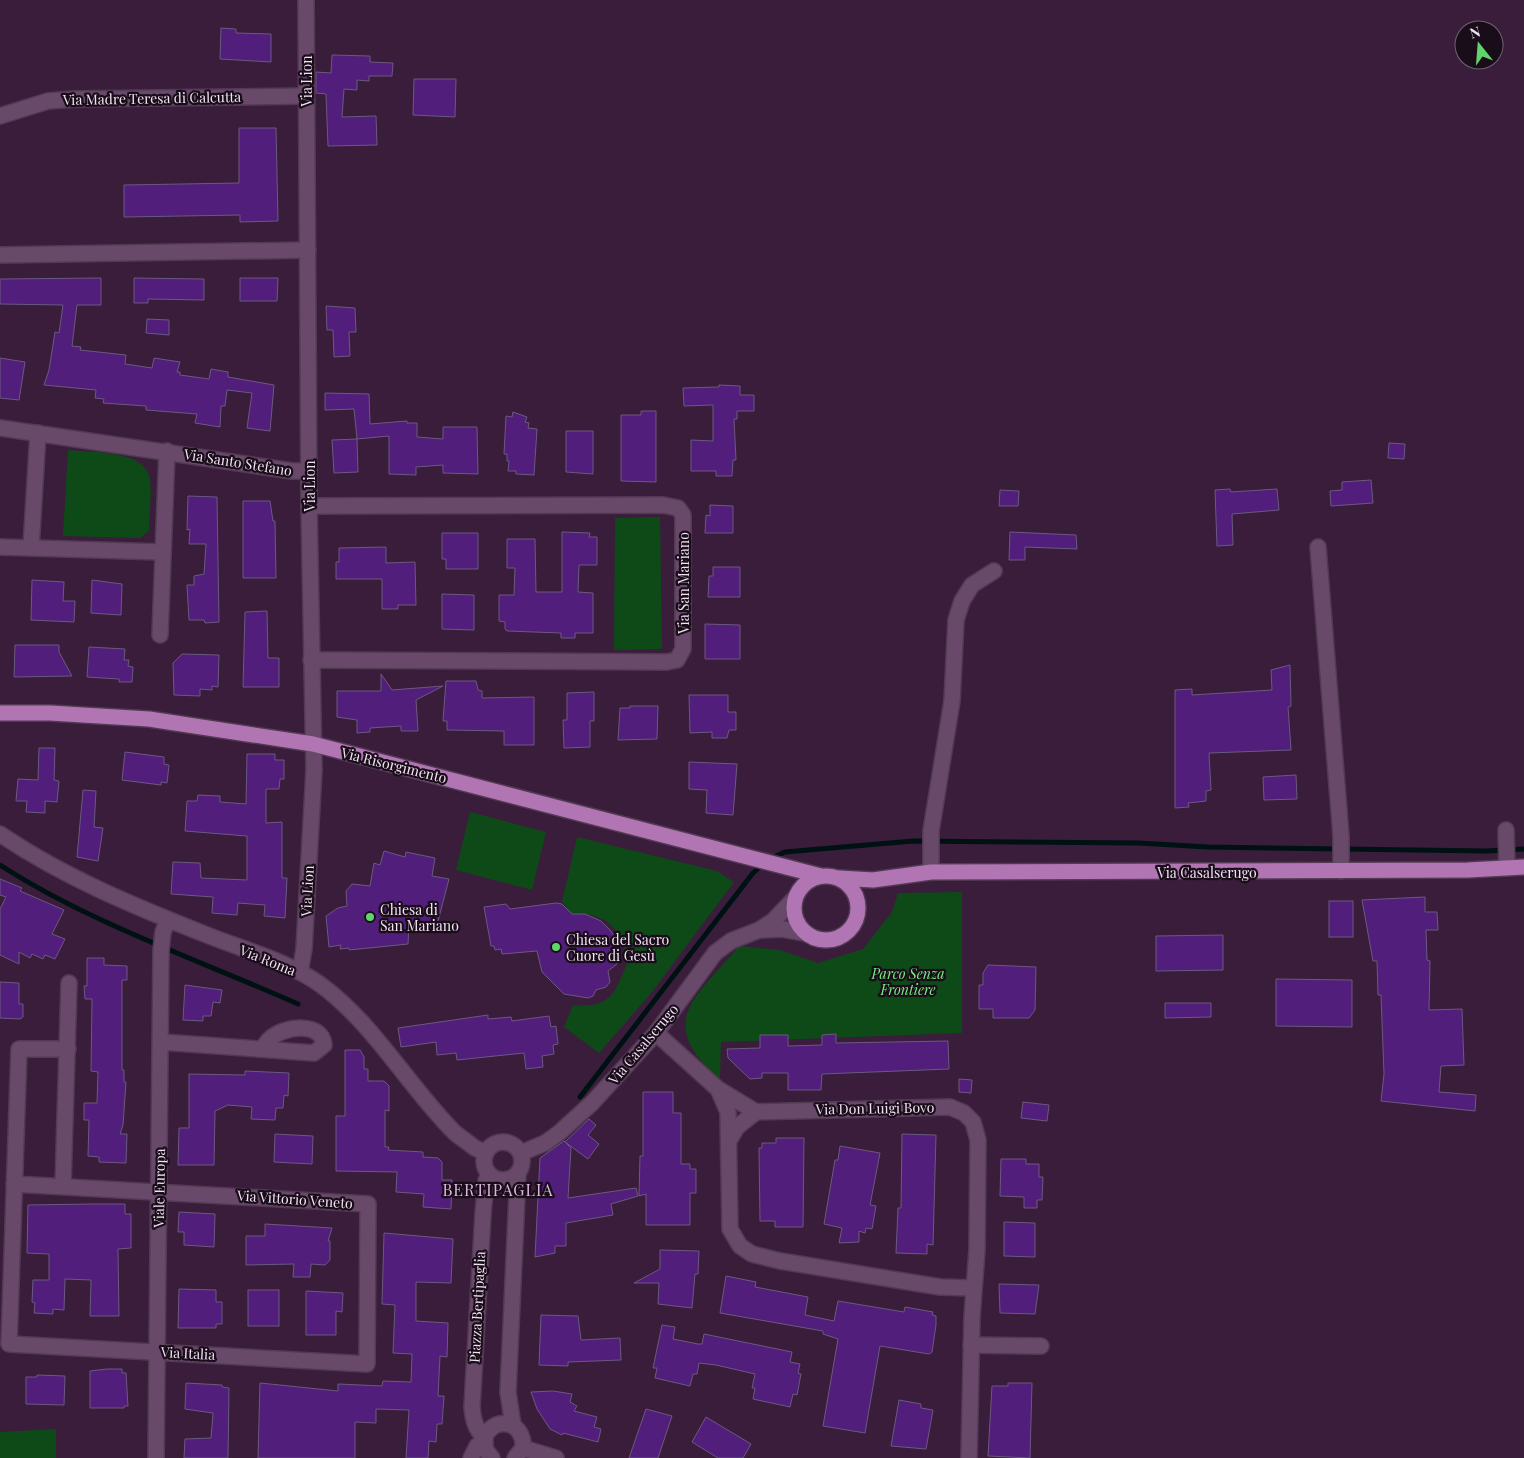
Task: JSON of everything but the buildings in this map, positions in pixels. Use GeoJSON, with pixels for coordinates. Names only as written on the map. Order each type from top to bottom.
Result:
{"type":"FeatureCollection","features":[{"type":"Feature","properties":{"kind":"main road","name":"Via Risorgimento"},"geometry":{"type":"LineString","coordinates":[[0,713],[50,713],[149,720],[313,744],[750,856],[821,876]]}},
{"type":"Feature","properties":{"kind":"main road","name":"Via Casalserugo"},"geometry":{"type":"LineString","coordinates":[[839,878],[857,880],[931,872],[1341,865],[1507,849],[1524,867]]}},
{"type":"Feature","properties":{"kind":"main road"},"geometry":{"type":"LineString","coordinates":[[778,864],[791,879],[795,896],[794,917],[804,933],[821,940],[839,937],[853,925],[863,898],[890,877]]}},
{"type":"Feature","properties":{"kind":"main road"},"geometry":{"type":"LineString","coordinates":[[795,896],[804,883],[821,876],[839,878],[853,890],[858,908]]}},
{"type":"Feature","properties":{"kind":"street","name":"Via Lion"},"geometry":{"type":"LineString","coordinates":[[300,972],[304,939],[314,770],[309,506],[306,0]]}},
{"type":"Feature","properties":{"kind":"street","name":"Via Madre Teresa di Calcutta"},"geometry":{"type":"LineString","coordinates":[[0,116],[48,101],[75,99],[306,96]]}},
{"type":"Feature","properties":{"kind":"street"},"geometry":{"type":"LineString","coordinates":[[0,255],[308,250]]}},
{"type":"Feature","properties":{"kind":"street","name":"Via Santo Stefano"},"geometry":{"type":"LineString","coordinates":[[0,428],[167,451],[292,471],[309,471]]}},
{"type":"Feature","properties":{"kind":"street"},"geometry":{"type":"LineString","coordinates":[[31,548],[38,433]]}},
{"type":"Feature","properties":{"kind":"street","name":"Via Santo Stefano"},"geometry":{"type":"LineString","coordinates":[[160,635],[167,451]]}},
{"type":"Feature","properties":{"kind":"street","name":"Via San Mariano"},"geometry":{"type":"LineString","coordinates":[[309,506],[663,505],[678,508],[683,515],[683,650],[677,660],[667,662],[311,660]]}},
{"type":"Feature","properties":{"kind":"street"},"geometry":{"type":"LineString","coordinates":[[1319,544],[1341,836],[1341,865]]}},
{"type":"Feature","properties":{"kind":"street"},"geometry":{"type":"LineString","coordinates":[[0,547],[162,552]]}},
{"type":"Feature","properties":{"kind":"street"},"geometry":{"type":"LineString","coordinates":[[931,872],[931,831],[952,701],[956,620],[962,601],[972,585],[994,571]]}},
{"type":"Feature","properties":{"kind":"street","name":"Via Roma"},"geometry":{"type":"LineString","coordinates":[[0,834],[62,872],[166,926],[300,972],[320,985],[351,1011],[388,1052],[438,1116],[455,1133],[475,1148],[486,1153]]}},
{"type":"Feature","properties":{"kind":"street","name":"Via Casalserugo"},"geometry":{"type":"LineString","coordinates":[[521,1154],[545,1143],[559,1133],[592,1103],[656,1033],[715,953],[732,940],[759,930],[773,921],[795,896]]}},
{"type":"Feature","properties":{"kind":"street","name":"Viale Europa"},"geometry":{"type":"LineString","coordinates":[[156,1458],[161,951],[166,926]]}},
{"type":"Feature","properties":{"kind":"street","name":"Via Casalserugo"},"geometry":{"type":"LineString","coordinates":[[759,930],[782,930],[804,933]]}},
{"type":"Feature","properties":{"kind":"street"},"geometry":{"type":"LineString","coordinates":[[63,1186],[70,983]]}},
{"type":"Feature","properties":{"kind":"street"},"geometry":{"type":"LineString","coordinates":[[656,1033],[718,1089],[756,1112],[737,1127],[730,1139]]}},
{"type":"Feature","properties":{"kind":"street"},"geometry":{"type":"LineString","coordinates":[[160,1042],[262,1049]]}},
{"type":"Feature","properties":{"kind":"street"},"geometry":{"type":"LineString","coordinates":[[14,1184],[19,1049],[68,1049]]}},
{"type":"Feature","properties":{"kind":"street"},"geometry":{"type":"LineString","coordinates":[[718,1089],[728,1112],[730,1139],[728,1214],[730,1229],[740,1246],[752,1254],[780,1261],[940,1287],[973,1288]]}},
{"type":"Feature","properties":{"kind":"street","name":"Via Don Luigi Bovo"},"geometry":{"type":"LineString","coordinates":[[756,1112],[927,1106],[950,1107],[964,1113],[976,1130],[978,1140],[977,1250],[973,1288],[968,1458]]}},
{"type":"Feature","properties":{"kind":"street"},"geometry":{"type":"LineString","coordinates":[[486,1153],[493,1145],[504,1142],[514,1145],[521,1154],[522,1164],[518,1174],[508,1392],[513,1425],[522,1435],[519,1453],[556,1458]]}},
{"type":"Feature","properties":{"kind":"street","name":"Piazza Bertipaglia"},"geometry":{"type":"LineString","coordinates":[[486,1153],[484,1164],[489,1174],[486,1181],[483,1214],[472,1407],[476,1426],[485,1440],[486,1449],[492,1458]]}},
{"type":"Feature","properties":{"kind":"street"},"geometry":{"type":"LineString","coordinates":[[489,1174],[503,1180],[518,1174]]}},
{"type":"Feature","properties":{"kind":"street","name":"Via Vittorio Veneto"},"geometry":{"type":"LineString","coordinates":[[14,1184],[368,1204],[366,1364]]}},
{"type":"Feature","properties":{"kind":"street","name":"Via Italia"},"geometry":{"type":"LineString","coordinates":[[14,1184],[10,1344],[366,1364]]}},
{"type":"Feature","properties":{"kind":"street"},"geometry":{"type":"LineString","coordinates":[[971,1345],[1041,1346]]}},
{"type":"Feature","properties":{"kind":"street"},"geometry":{"type":"LineString","coordinates":[[471,1458],[477,1446],[485,1440],[494,1426],[500,1423],[513,1425]]}},
{"type":"Feature","properties":{"kind":"green space"},"geometry":{"type":"Polygon","coordinates":[[[68,450],[116,454],[139,463],[147,470],[151,486],[149,531],[140,538],[63,536],[68,450]]]}},
{"type":"Feature","properties":{"kind":"green space"},"geometry":{"type":"Polygon","coordinates":[[[660,517],[662,649],[614,650],[615,518],[660,517]]]}},
{"type":"Feature","properties":{"kind":"green space"},"geometry":{"type":"Polygon","coordinates":[[[470,812],[546,832],[532,890],[456,870],[470,812]]]}},
{"type":"Feature","properties":{"kind":"green space"},"geometry":{"type":"Polygon","coordinates":[[[577,837],[717,871],[734,882],[652,992],[599,1053],[564,1027],[573,1005],[586,1006],[596,1004],[610,996],[615,990],[628,961],[620,938],[609,923],[592,915],[567,913],[566,906],[562,902],[577,837]]]}},
{"type":"Feature","properties":{"kind":"green space","name":"Parco Senza Frontiere"},"geometry":{"type":"Polygon","coordinates":[[[962,892],[962,1033],[721,1042],[720,1080],[700,1059],[689,1042],[685,1026],[688,1011],[696,996],[739,946],[780,950],[818,963],[863,949],[892,912],[898,893],[962,892]]]}},
{"type":"Feature","properties":{"kind":"green space"},"geometry":{"type":"Polygon","coordinates":[[[56,1429],[56,1458],[0,1458],[0,1432],[56,1429]]]}},
{"type":"Feature","properties":{"kind":"waterway"},"geometry":{"type":"LineString","coordinates":[[770,859],[785,852],[913,841],[1138,843],[1208,847],[1487,851],[1524,849]]}},
{"type":"Feature","properties":{"kind":"waterway"},"geometry":{"type":"LineString","coordinates":[[580,1097],[753,873],[763,864]]}},
{"type":"Feature","properties":{"kind":"waterway"},"geometry":{"type":"LineString","coordinates":[[0,865],[35,886],[109,923],[298,1004]]}},
{"type":"Feature","properties":{"kind":"place","name":"Chiesa di San Mariano"},"geometry":{"type":"Point","coordinates":[370,917]}},
{"type":"Feature","properties":{"kind":"place","name":"Chiesa del Sacro Cuore di Gesù"},"geometry":{"type":"Point","coordinates":[556,947]}},
{"type":"Feature","properties":{"kind":"district","name":"BERTIPAGLIA"},"geometry":{"type":"Point","coordinates":[498,1189]}}]}
